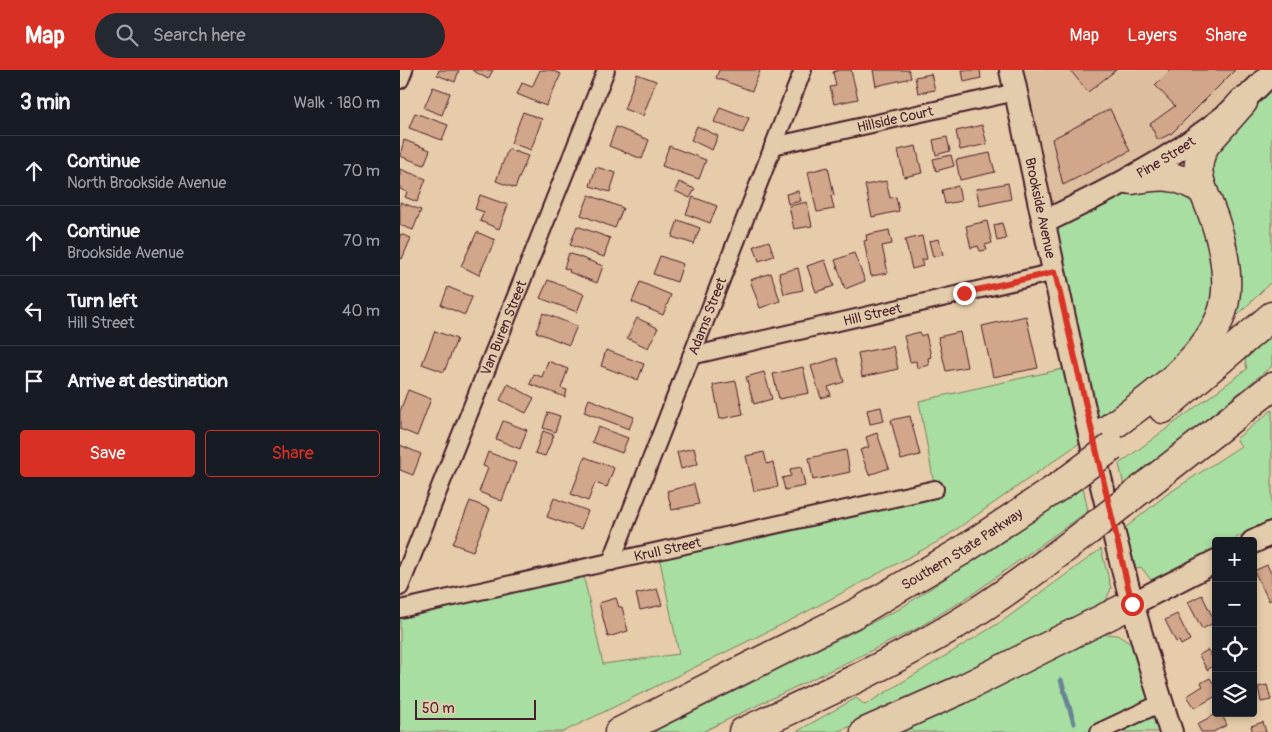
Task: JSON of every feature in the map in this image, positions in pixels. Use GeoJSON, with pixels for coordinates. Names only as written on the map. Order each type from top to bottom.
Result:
{"type":"FeatureCollection","features":[{"type":"Feature","properties":{"kind":"highway"},"geometry":{"type":"LineString","coordinates":[[1102,438],[1176,374],[1198,351],[1220,318],[1225,298],[1224,264],[1214,219],[1202,190],[1198,166],[1201,152],[1242,102]]}},
{"type":"Feature","properties":{"kind":"highway"},"geometry":{"type":"LineString","coordinates":[[1132,180],[1172,176],[1188,181],[1202,190]]}},
{"type":"Feature","properties":{"kind":"highway","name":"Southern State Parkway"},"geometry":{"type":"LineString","coordinates":[[619,732],[832,626],[960,552],[1057,477],[1102,438],[1202,377],[1272,316]]}},
{"type":"Feature","properties":{"kind":"highway"},"geometry":{"type":"LineString","coordinates":[[743,732],[885,664],[959,623],[1022,580],[1088,531],[1272,387]]}},
{"type":"Feature","properties":{"kind":"highway"},"geometry":{"type":"LineString","coordinates":[[865,732],[952,694],[1132,604]]}},
{"type":"Feature","properties":{"kind":"main road","name":"Brookside Avenue"},"geometry":{"type":"LineString","coordinates":[[1011,70],[1055,272],[1102,438],[1132,604],[1171,732]]}},
{"type":"Feature","properties":{"kind":"main road","name":"Pine Street"},"geometry":{"type":"LineString","coordinates":[[1044,222],[1132,180],[1179,151],[1242,102],[1272,72]]}},
{"type":"Feature","properties":{"kind":"main road"},"geometry":{"type":"LineString","coordinates":[[1257,540],[1272,533]]}},
{"type":"Feature","properties":{"kind":"main road"},"geometry":{"type":"LineString","coordinates":[[1132,604],[1212,563]]}},
{"type":"Feature","properties":{"kind":"street"},"geometry":{"type":"LineString","coordinates":[[400,80],[404,70]]}},
{"type":"Feature","properties":{"kind":"street","name":"Van Buren Street"},"geometry":{"type":"LineString","coordinates":[[400,587],[606,70]]}},
{"type":"Feature","properties":{"kind":"street","name":"Adams Street"},"geometry":{"type":"LineString","coordinates":[[611,562],[803,70]]}},
{"type":"Feature","properties":{"kind":"street","name":"Hillside Court"},"geometry":{"type":"LineString","coordinates":[[773,146],[1016,92]]}},
{"type":"Feature","properties":{"kind":"street","name":"Hill Street"},"geometry":{"type":"LineString","coordinates":[[691,356],[1055,272]]}},
{"type":"Feature","properties":{"kind":"street","name":"Krull Street"},"geometry":{"type":"LineString","coordinates":[[400,609],[935,489]]}},
{"type":"Feature","properties":{"kind":"street"},"geometry":{"type":"LineString","coordinates":[[1099,732],[1161,703]]}},
{"type":"Feature","properties":{"kind":"shaded area"},"geometry":{"type":"Polygon","coordinates":[[[1011,70],[1272,70],[1243,102],[1044,222],[1011,70]]]}},
{"type":"Feature","properties":{"kind":"green space"},"geometry":{"type":"Polygon","coordinates":[[[1272,86],[1272,281],[1238,315],[1232,310],[1206,176],[1215,142],[1272,86]]]}},
{"type":"Feature","properties":{"kind":"green space"},"geometry":{"type":"Polygon","coordinates":[[[1132,180],[1202,194],[1219,294],[1213,292],[1204,324],[1182,355],[1091,435],[941,540],[793,619],[563,732],[400,732],[400,609],[582,569],[603,664],[679,654],[658,551],[935,489],[919,401],[1076,366],[1044,222],[1132,180]]]}},
{"type":"Feature","properties":{"kind":"green space"},"geometry":{"type":"Polygon","coordinates":[[[1272,334],[1272,366],[1124,486],[1119,464],[1247,369],[1245,360],[1272,334]]]}},
{"type":"Feature","properties":{"kind":"green space"},"geometry":{"type":"Polygon","coordinates":[[[1272,410],[1272,520],[1238,537],[1212,537],[1212,550],[1151,580],[1141,567],[1136,568],[1124,529],[1166,495],[1241,446],[1236,439],[1272,410]]]}},
{"type":"Feature","properties":{"kind":"green space"},"geometry":{"type":"Polygon","coordinates":[[[1083,487],[1088,511],[971,595],[916,629],[702,732],[653,732],[901,608],[1083,487]]]}},
{"type":"Feature","properties":{"kind":"green space"},"geometry":{"type":"Polygon","coordinates":[[[1101,549],[1111,588],[1107,598],[1112,605],[894,711],[835,732],[796,732],[856,698],[865,705],[1004,620],[1101,549]]]}},
{"type":"Feature","properties":{"kind":"green space"},"geometry":{"type":"Polygon","coordinates":[[[1102,634],[1117,635],[1131,644],[1163,732],[890,732],[1102,634]]]}},
{"type":"Feature","properties":{"kind":"building"},"geometry":{"type":"Polygon","coordinates":[[[439,70],[459,70],[455,82],[437,75],[439,70]]]}},
{"type":"Feature","properties":{"kind":"building"},"geometry":{"type":"Polygon","coordinates":[[[472,70],[493,70],[488,79],[472,70]]]}},
{"type":"Feature","properties":{"kind":"building"},"geometry":{"type":"Polygon","coordinates":[[[540,70],[551,70],[561,74],[546,106],[517,94],[522,83],[532,87],[540,70]]]}},
{"type":"Feature","properties":{"kind":"building"},"geometry":{"type":"Polygon","coordinates":[[[719,70],[760,71],[752,91],[716,78],[719,70]]]}},
{"type":"Feature","properties":{"kind":"building"},"geometry":{"type":"Polygon","coordinates":[[[851,70],[858,99],[834,104],[830,87],[836,86],[833,72],[851,70]]]}},
{"type":"Feature","properties":{"kind":"building"},"geometry":{"type":"Polygon","coordinates":[[[873,70],[909,70],[911,78],[876,86],[873,70]]]}},
{"type":"Feature","properties":{"kind":"building"},"geometry":{"type":"Polygon","coordinates":[[[962,70],[980,70],[981,78],[964,82],[962,70]]]}},
{"type":"Feature","properties":{"kind":"building"},"geometry":{"type":"Polygon","coordinates":[[[1070,70],[1116,70],[1088,92],[1070,70]]]}},
{"type":"Feature","properties":{"kind":"building"},"geometry":{"type":"Polygon","coordinates":[[[1170,70],[1235,70],[1172,133],[1158,140],[1150,124],[1175,106],[1155,85],[1170,70]]]}},
{"type":"Feature","properties":{"kind":"building"},"geometry":{"type":"Polygon","coordinates":[[[637,74],[656,81],[643,116],[624,109],[637,74]]]}},
{"type":"Feature","properties":{"kind":"building"},"geometry":{"type":"Polygon","coordinates":[[[931,74],[935,90],[918,93],[915,77],[931,74]]]}},
{"type":"Feature","properties":{"kind":"building"},"geometry":{"type":"Polygon","coordinates":[[[433,87],[450,93],[442,115],[424,108],[433,87]]]}},
{"type":"Feature","properties":{"kind":"building"},"geometry":{"type":"Polygon","coordinates":[[[720,107],[749,118],[743,133],[714,122],[720,107]]]}},
{"type":"Feature","properties":{"kind":"building"},"geometry":{"type":"Polygon","coordinates":[[[1110,109],[1130,151],[1063,185],[1052,139],[1110,109]]]}},
{"type":"Feature","properties":{"kind":"building"},"geometry":{"type":"Polygon","coordinates":[[[523,112],[542,119],[531,150],[511,143],[523,112]]]}},
{"type":"Feature","properties":{"kind":"building"},"geometry":{"type":"Polygon","coordinates":[[[415,113],[448,125],[442,140],[409,128],[415,113]]]}},
{"type":"Feature","properties":{"kind":"building"},"geometry":{"type":"Polygon","coordinates":[[[982,125],[987,144],[960,150],[956,131],[982,125]]]}},
{"type":"Feature","properties":{"kind":"building"},"geometry":{"type":"Polygon","coordinates":[[[697,126],[718,136],[712,150],[691,140],[697,126]]]}},
{"type":"Feature","properties":{"kind":"building"},"geometry":{"type":"Polygon","coordinates":[[[616,127],[649,140],[642,159],[609,146],[616,127]]]}},
{"type":"Feature","properties":{"kind":"building"},"geometry":{"type":"Polygon","coordinates":[[[947,137],[950,151],[936,155],[933,140],[947,137]]]}},
{"type":"Feature","properties":{"kind":"building"},"geometry":{"type":"Polygon","coordinates":[[[404,140],[430,150],[424,165],[400,156],[404,140]]]}},
{"type":"Feature","properties":{"kind":"building"},"geometry":{"type":"Polygon","coordinates":[[[669,146],[706,160],[699,179],[662,166],[669,146]]]}},
{"type":"Feature","properties":{"kind":"building"},"geometry":{"type":"Polygon","coordinates":[[[916,146],[922,173],[904,177],[898,150],[916,146]]]}},
{"type":"Feature","properties":{"kind":"building"},"geometry":{"type":"Polygon","coordinates":[[[508,149],[528,156],[515,188],[496,181],[508,149]]]}},
{"type":"Feature","properties":{"kind":"building"},"geometry":{"type":"Polygon","coordinates":[[[990,153],[995,172],[960,180],[956,160],[990,153]]]}},
{"type":"Feature","properties":{"kind":"building"},"geometry":{"type":"Polygon","coordinates":[[[951,155],[954,166],[936,171],[933,159],[951,155]]]}},
{"type":"Feature","properties":{"kind":"building"},"geometry":{"type":"Polygon","coordinates":[[[596,167],[616,173],[610,192],[590,186],[596,167]]]}},
{"type":"Feature","properties":{"kind":"building"},"geometry":{"type":"Polygon","coordinates":[[[828,167],[834,195],[831,196],[834,209],[817,212],[808,172],[828,167]]]}},
{"type":"Feature","properties":{"kind":"building"},"geometry":{"type":"Polygon","coordinates":[[[400,169],[426,179],[417,202],[405,197],[407,192],[400,189],[400,169]]]}},
{"type":"Feature","properties":{"kind":"building"},"geometry":{"type":"Polygon","coordinates":[[[886,181],[890,198],[896,197],[899,211],[872,217],[865,185],[886,181]]]}},
{"type":"Feature","properties":{"kind":"building"},"geometry":{"type":"Polygon","coordinates":[[[679,182],[695,189],[690,198],[675,191],[679,182]]]}},
{"type":"Feature","properties":{"kind":"building"},"geometry":{"type":"Polygon","coordinates":[[[1008,183],[1011,199],[980,206],[976,189],[1008,183]]]}},
{"type":"Feature","properties":{"kind":"building"},"geometry":{"type":"Polygon","coordinates":[[[958,186],[961,201],[945,204],[942,190],[958,186]]]}},
{"type":"Feature","properties":{"kind":"building"},"geometry":{"type":"Polygon","coordinates":[[[798,191],[801,201],[788,204],[786,194],[798,191]]]}},
{"type":"Feature","properties":{"kind":"building"},"geometry":{"type":"Polygon","coordinates":[[[480,195],[508,205],[499,229],[480,221],[484,212],[475,209],[480,195]]]}},
{"type":"Feature","properties":{"kind":"building"},"geometry":{"type":"Polygon","coordinates":[[[589,195],[623,208],[615,228],[581,215],[589,195]]]}},
{"type":"Feature","properties":{"kind":"building"},"geometry":{"type":"Polygon","coordinates":[[[693,197],[717,206],[710,223],[686,214],[693,197]]]}},
{"type":"Feature","properties":{"kind":"building"},"geometry":{"type":"Polygon","coordinates":[[[400,202],[421,210],[413,230],[400,225],[400,202]]]}},
{"type":"Feature","properties":{"kind":"building"},"geometry":{"type":"Polygon","coordinates":[[[807,202],[812,226],[794,229],[789,206],[807,202]]]}},
{"type":"Feature","properties":{"kind":"building"},"geometry":{"type":"Polygon","coordinates":[[[678,220],[700,228],[694,244],[672,237],[678,220]]]}},
{"type":"Feature","properties":{"kind":"building"},"geometry":{"type":"Polygon","coordinates":[[[987,221],[992,243],[985,245],[987,250],[980,251],[978,246],[971,248],[966,226],[987,221]]]}},
{"type":"Feature","properties":{"kind":"building"},"geometry":{"type":"Polygon","coordinates":[[[1002,223],[1006,239],[997,241],[994,225],[1002,223]]]}},
{"type":"Feature","properties":{"kind":"building"},"geometry":{"type":"Polygon","coordinates":[[[577,226],[610,238],[604,257],[570,245],[577,226]]]}},
{"type":"Feature","properties":{"kind":"building"},"geometry":{"type":"Polygon","coordinates":[[[889,230],[892,244],[882,246],[888,273],[871,276],[864,241],[867,240],[866,235],[889,230]]]}},
{"type":"Feature","properties":{"kind":"building"},"geometry":{"type":"Polygon","coordinates":[[[477,232],[495,240],[479,275],[461,266],[477,232]]]}},
{"type":"Feature","properties":{"kind":"building"},"geometry":{"type":"Polygon","coordinates":[[[400,234],[411,238],[402,259],[400,258],[400,234]]]}},
{"type":"Feature","properties":{"kind":"building"},"geometry":{"type":"Polygon","coordinates":[[[922,236],[927,259],[921,260],[923,266],[912,269],[905,240],[922,236]]]}},
{"type":"Feature","properties":{"kind":"building"},"geometry":{"type":"Polygon","coordinates":[[[939,239],[943,255],[933,257],[929,241],[939,239]]]}},
{"type":"Feature","properties":{"kind":"building"},"geometry":{"type":"Polygon","coordinates":[[[769,241],[774,256],[759,261],[754,246],[769,241]]]}},
{"type":"Feature","properties":{"kind":"building"},"geometry":{"type":"Polygon","coordinates":[[[569,253],[603,266],[597,283],[569,272],[570,270],[564,268],[569,253]]]}},
{"type":"Feature","properties":{"kind":"building"},"geometry":{"type":"Polygon","coordinates":[[[854,253],[865,281],[845,289],[835,260],[854,253]]]}},
{"type":"Feature","properties":{"kind":"building"},"geometry":{"type":"Polygon","coordinates":[[[660,256],[683,264],[677,282],[653,274],[660,256]]]}},
{"type":"Feature","properties":{"kind":"building"},"geometry":{"type":"Polygon","coordinates":[[[825,260],[834,286],[816,292],[807,266],[825,260]]]}},
{"type":"Feature","properties":{"kind":"building"},"geometry":{"type":"Polygon","coordinates":[[[798,268],[803,290],[784,294],[779,273],[798,268]]]}},
{"type":"Feature","properties":{"kind":"building"},"geometry":{"type":"Polygon","coordinates":[[[771,273],[780,301],[760,308],[750,280],[771,273]]]}},
{"type":"Feature","properties":{"kind":"building"},"geometry":{"type":"Polygon","coordinates":[[[548,280],[584,294],[577,312],[540,298],[548,280]]]}},
{"type":"Feature","properties":{"kind":"building"},"geometry":{"type":"Polygon","coordinates":[[[640,282],[671,295],[663,315],[632,302],[640,282]]]}},
{"type":"Feature","properties":{"kind":"building"},"geometry":{"type":"Polygon","coordinates":[[[448,287],[472,297],[465,315],[441,305],[448,287]]]}},
{"type":"Feature","properties":{"kind":"building"},"geometry":{"type":"Polygon","coordinates":[[[543,313],[577,326],[569,345],[536,332],[543,313]]]}},
{"type":"Feature","properties":{"kind":"building"},"geometry":{"type":"Polygon","coordinates":[[[1026,316],[1038,368],[993,377],[982,326],[1026,316]]]}},
{"type":"Feature","properties":{"kind":"building"},"geometry":{"type":"Polygon","coordinates":[[[637,318],[658,328],[648,348],[627,338],[637,318]]]}},
{"type":"Feature","properties":{"kind":"building"},"geometry":{"type":"Polygon","coordinates":[[[435,331],[457,339],[444,372],[422,364],[435,331]]]}},
{"type":"Feature","properties":{"kind":"building"},"geometry":{"type":"Polygon","coordinates":[[[920,332],[921,336],[926,334],[931,357],[928,358],[929,365],[917,368],[916,361],[910,362],[904,336],[920,332]]]}},
{"type":"Feature","properties":{"kind":"building"},"geometry":{"type":"Polygon","coordinates":[[[960,332],[967,367],[946,371],[938,337],[960,332]]]}},
{"type":"Feature","properties":{"kind":"building"},"geometry":{"type":"Polygon","coordinates":[[[893,346],[898,369],[862,377],[858,353],[893,346]]]}},
{"type":"Feature","properties":{"kind":"building"},"geometry":{"type":"Polygon","coordinates":[[[606,350],[644,364],[638,380],[601,366],[606,350]]]}},
{"type":"Feature","properties":{"kind":"building"},"geometry":{"type":"Polygon","coordinates":[[[837,358],[844,382],[828,387],[831,395],[821,398],[811,366],[837,358]]]}},
{"type":"Feature","properties":{"kind":"building"},"geometry":{"type":"Polygon","coordinates":[[[548,361],[568,369],[561,388],[567,390],[565,397],[530,384],[534,374],[542,377],[548,361]]]}},
{"type":"Feature","properties":{"kind":"building"},"geometry":{"type":"Polygon","coordinates":[[[803,367],[809,393],[779,399],[773,374],[803,367]]]}},
{"type":"Feature","properties":{"kind":"building"},"geometry":{"type":"Polygon","coordinates":[[[764,372],[772,399],[754,404],[746,377],[764,372]]]}},
{"type":"Feature","properties":{"kind":"building"},"geometry":{"type":"Polygon","coordinates":[[[736,381],[743,414],[720,419],[713,385],[736,381]]]}},
{"type":"Feature","properties":{"kind":"building"},"geometry":{"type":"Polygon","coordinates":[[[508,384],[534,398],[526,413],[500,400],[508,384]]]}},
{"type":"Feature","properties":{"kind":"building"},"geometry":{"type":"Polygon","coordinates":[[[408,390],[431,399],[417,436],[400,429],[400,411],[408,390]]]}},
{"type":"Feature","properties":{"kind":"building"},"geometry":{"type":"Polygon","coordinates":[[[589,399],[634,417],[629,429],[584,412],[589,399]]]}},
{"type":"Feature","properties":{"kind":"building"},"geometry":{"type":"Polygon","coordinates":[[[881,407],[884,421],[870,424],[867,410],[881,407]]]}},
{"type":"Feature","properties":{"kind":"building"},"geometry":{"type":"Polygon","coordinates":[[[548,412],[560,416],[555,432],[543,428],[548,412]]]}},
{"type":"Feature","properties":{"kind":"building"},"geometry":{"type":"Polygon","coordinates":[[[910,416],[920,455],[901,460],[891,420],[910,416]]]}},
{"type":"Feature","properties":{"kind":"building"},"geometry":{"type":"Polygon","coordinates":[[[503,421],[527,430],[520,449],[496,439],[503,421]]]}},
{"type":"Feature","properties":{"kind":"building"},"geometry":{"type":"Polygon","coordinates":[[[598,427],[628,438],[622,453],[592,442],[598,427]]]}},
{"type":"Feature","properties":{"kind":"building"},"geometry":{"type":"Polygon","coordinates":[[[543,431],[554,435],[545,456],[535,453],[543,431]]]}},
{"type":"Feature","properties":{"kind":"building"},"geometry":{"type":"Polygon","coordinates":[[[877,433],[889,468],[869,475],[860,450],[869,447],[866,437],[877,433]]]}},
{"type":"Feature","properties":{"kind":"building"},"geometry":{"type":"Polygon","coordinates":[[[400,445],[421,454],[413,475],[400,470],[400,445]]]}},
{"type":"Feature","properties":{"kind":"building"},"geometry":{"type":"Polygon","coordinates":[[[694,448],[698,464],[681,469],[677,452],[694,448]]]}},
{"type":"Feature","properties":{"kind":"building"},"geometry":{"type":"Polygon","coordinates":[[[846,450],[850,472],[813,480],[809,458],[846,450]]]}},
{"type":"Feature","properties":{"kind":"building"},"geometry":{"type":"Polygon","coordinates":[[[488,452],[516,463],[502,501],[479,492],[488,468],[483,466],[488,452]]]}},
{"type":"Feature","properties":{"kind":"building"},"geometry":{"type":"Polygon","coordinates":[[[764,452],[767,464],[773,462],[778,487],[754,491],[746,456],[764,452]]]}},
{"type":"Feature","properties":{"kind":"building"},"geometry":{"type":"Polygon","coordinates":[[[585,457],[614,468],[607,487],[595,483],[588,501],[571,494],[585,457]]]}},
{"type":"Feature","properties":{"kind":"building"},"geometry":{"type":"Polygon","coordinates":[[[801,467],[805,486],[785,490],[782,478],[791,476],[790,469],[801,467]]]}},
{"type":"Feature","properties":{"kind":"building"},"geometry":{"type":"Polygon","coordinates":[[[694,484],[699,504],[672,510],[667,491],[694,484]]]}},
{"type":"Feature","properties":{"kind":"building"},"geometry":{"type":"Polygon","coordinates":[[[554,498],[588,511],[581,529],[547,517],[554,498]]]}},
{"type":"Feature","properties":{"kind":"building"},"geometry":{"type":"Polygon","coordinates":[[[470,501],[490,509],[473,551],[453,544],[470,501]]]}},
{"type":"Feature","properties":{"kind":"building"},"geometry":{"type":"Polygon","coordinates":[[[1267,565],[1272,575],[1272,599],[1269,601],[1257,577],[1257,570],[1267,565]]]}},
{"type":"Feature","properties":{"kind":"building"},"geometry":{"type":"Polygon","coordinates":[[[657,589],[662,605],[640,610],[636,594],[657,589]]]}},
{"type":"Feature","properties":{"kind":"building"},"geometry":{"type":"Polygon","coordinates":[[[1202,595],[1212,616],[1212,624],[1202,629],[1188,602],[1202,595]]]}},
{"type":"Feature","properties":{"kind":"building"},"geometry":{"type":"Polygon","coordinates":[[[616,598],[619,607],[622,607],[628,631],[608,637],[599,603],[616,598]]]}},
{"type":"Feature","properties":{"kind":"building"},"geometry":{"type":"Polygon","coordinates":[[[1177,614],[1190,640],[1181,645],[1179,641],[1176,642],[1165,620],[1177,614]]]}},
{"type":"Feature","properties":{"kind":"building"},"geometry":{"type":"Polygon","coordinates":[[[1208,650],[1212,657],[1212,667],[1207,670],[1199,655],[1208,650]]]}},
{"type":"Feature","properties":{"kind":"building"},"geometry":{"type":"Polygon","coordinates":[[[1210,678],[1212,681],[1212,698],[1195,708],[1187,696],[1203,686],[1201,683],[1210,678]]]}},
{"type":"Feature","properties":{"kind":"building"},"geometry":{"type":"Polygon","coordinates":[[[1267,685],[1271,700],[1261,702],[1258,687],[1267,685]]]}},
{"type":"Feature","properties":{"kind":"building"},"geometry":{"type":"Polygon","coordinates":[[[1212,716],[1223,717],[1227,725],[1213,732],[1201,732],[1197,724],[1212,716]]]}},
{"type":"Feature","properties":{"kind":"building"},"geometry":{"type":"Polygon","coordinates":[[[1263,722],[1266,732],[1253,732],[1251,726],[1263,722]]]}},
{"type":"Feature","properties":{"kind":"waterway"},"geometry":{"type":"LineString","coordinates":[[1061,680],[1074,723]]}},
{"type":"Feature","properties":{"kind":"route"},"geometry":{"type":"LineString","coordinates":[[964,293],[1055,272],[1091,434],[1132,604]]}}]}
